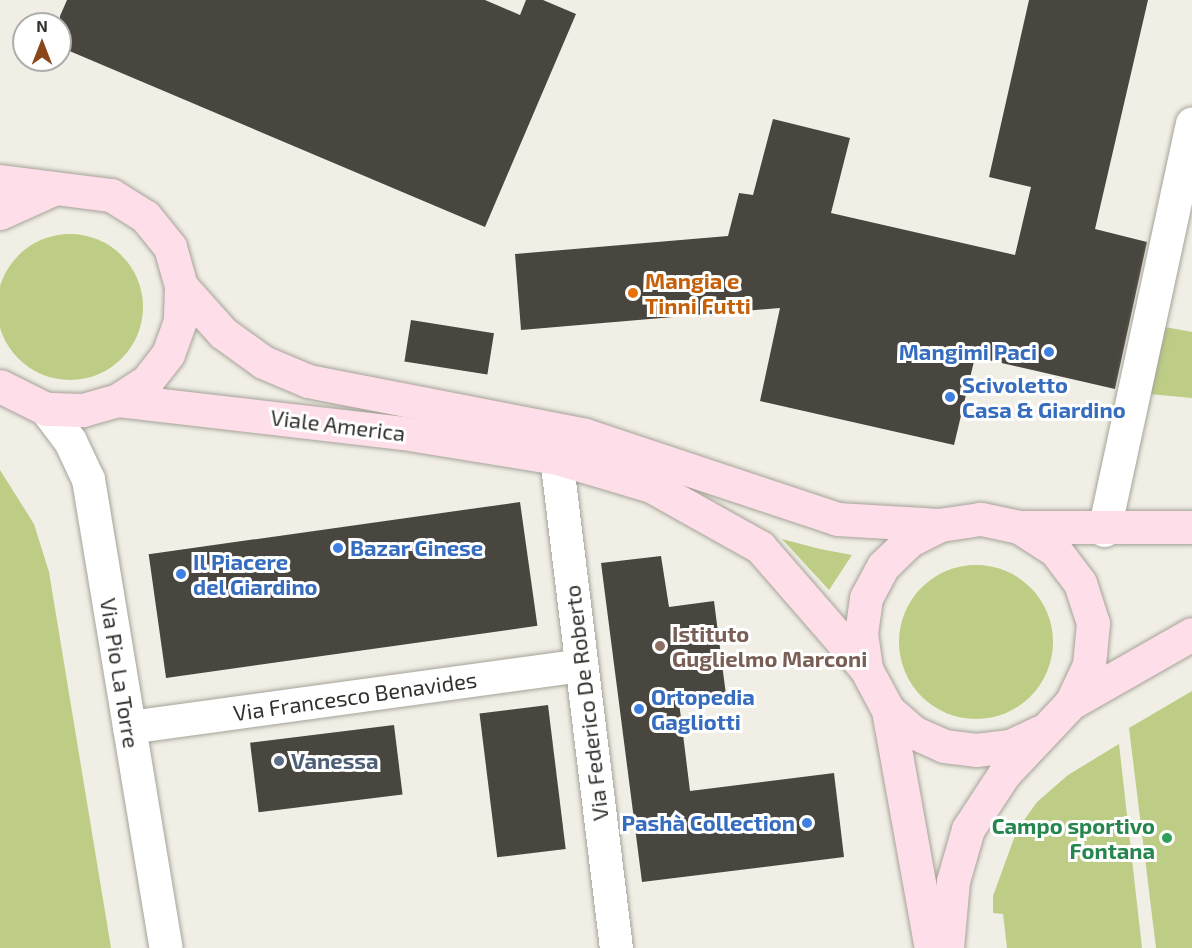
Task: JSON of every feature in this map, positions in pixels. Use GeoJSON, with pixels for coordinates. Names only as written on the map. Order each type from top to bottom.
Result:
{"type":"FeatureCollection","features":[{"type":"Feature","properties":{"kind":"main road"},"geometry":{"type":"LineString","coordinates":[[0,181],[71,187],[111,195],[145,216],[170,248],[182,286],[180,321],[168,354],[147,381],[118,400],[82,410],[46,409],[0,386]]}},
{"type":"Feature","properties":{"kind":"main road"},"geometry":{"type":"LineString","coordinates":[[0,213],[36,193],[71,187]]}},
{"type":"Feature","properties":{"kind":"main road","name":"Viale America"},"geometry":{"type":"LineString","coordinates":[[182,286],[223,333],[263,362],[308,381],[555,443],[651,486],[760,547],[866,669]]}},
{"type":"Feature","properties":{"kind":"main road","name":"Viale America"},"geometry":{"type":"LineString","coordinates":[[118,400],[404,433],[555,443],[651,454],[751,494],[837,519],[940,525]]}},
{"type":"Feature","properties":{"kind":"main road"},"geometry":{"type":"LineString","coordinates":[[931,948],[888,710],[866,669],[861,633],[866,598],[892,558],[909,541],[940,525],[980,519],[1019,527],[1104,530],[1192,527]]}},
{"type":"Feature","properties":{"kind":"main road"},"geometry":{"type":"LineString","coordinates":[[1019,527],[1061,558],[1080,583],[1092,623],[1089,665],[1071,703]]}},
{"type":"Feature","properties":{"kind":"main road"},"geometry":{"type":"LineString","coordinates":[[946,948],[953,881],[968,829],[1040,732],[1071,703],[1192,634]]}},
{"type":"Feature","properties":{"kind":"main road"},"geometry":{"type":"LineString","coordinates":[[888,710],[913,732],[944,746],[976,750],[1010,746],[1040,732]]}},
{"type":"Feature","properties":{"kind":"street"},"geometry":{"type":"LineString","coordinates":[[1104,530],[1192,123]]}},
{"type":"Feature","properties":{"kind":"street","name":"Via Pio La Torre"},"geometry":{"type":"LineString","coordinates":[[46,409],[70,441],[88,479],[166,948]]}},
{"type":"Feature","properties":{"kind":"street","name":"Via Federico De Roberto"},"geometry":{"type":"LineString","coordinates":[[555,443],[580,665],[616,948]]}},
{"type":"Feature","properties":{"kind":"street","name":"Via Francesco Benavides"},"geometry":{"type":"LineString","coordinates":[[129,727],[580,665]]}},
{"type":"Feature","properties":{"kind":"green space"},"geometry":{"type":"Polygon","coordinates":[[[70,234],[84,235],[98,240],[111,246],[122,255],[131,266],[137,279],[142,293],[142,321],[137,335],[131,348],[122,359],[111,368],[98,374],[84,379],[70,380],[56,379],[42,374],[29,368],[18,359],[9,348],[3,335],[-2,321],[-3,307],[-2,293],[3,279],[9,266],[18,255],[29,246],[42,240],[56,235],[70,234]]]}},
{"type":"Feature","properties":{"kind":"green space"},"geometry":{"type":"Polygon","coordinates":[[[1165,327],[1192,332],[1192,398],[1149,394],[1165,327]]]}},
{"type":"Feature","properties":{"kind":"green space"},"geometry":{"type":"Polygon","coordinates":[[[0,470],[34,524],[49,572],[111,948],[0,948],[0,470]]]}},
{"type":"Feature","properties":{"kind":"green space"},"geometry":{"type":"Polygon","coordinates":[[[782,539],[820,549],[852,555],[829,590],[782,539]]]}},
{"type":"Feature","properties":{"kind":"green space"},"geometry":{"type":"Polygon","coordinates":[[[976,565],[1005,571],[1019,578],[1030,588],[1040,599],[1047,613],[1053,642],[1047,671],[1040,685],[1030,696],[1019,706],[1005,713],[976,719],[947,713],[933,706],[922,696],[912,685],[905,671],[899,642],[905,613],[912,599],[922,588],[933,578],[947,571],[976,565]]]}},
{"type":"Feature","properties":{"kind":"green space","name":"Campo sportivo Fontana"},"geometry":{"type":"Polygon","coordinates":[[[1192,691],[1192,948],[1156,948],[1129,728],[1192,691]]]}},
{"type":"Feature","properties":{"kind":"green space"},"geometry":{"type":"Polygon","coordinates":[[[1119,744],[1142,948],[1007,948],[1003,914],[993,913],[993,896],[1017,830],[1037,802],[1068,775],[1119,744]]]}},
{"type":"Feature","properties":{"kind":"building"},"geometry":{"type":"Polygon","coordinates":[[[67,0],[485,0],[520,15],[526,0],[543,0],[576,14],[485,227],[72,52],[72,12],[62,12],[67,0]]]}},
{"type":"Feature","properties":{"kind":"building"},"geometry":{"type":"Polygon","coordinates":[[[1029,0],[1148,0],[1095,229],[1147,242],[1115,389],[975,357],[954,445],[760,401],[780,308],[521,330],[515,254],[728,236],[739,193],[753,195],[773,119],[850,138],[831,213],[1015,255],[1031,187],[989,177],[1029,0]]]}},
{"type":"Feature","properties":{"kind":"building"},"geometry":{"type":"Polygon","coordinates":[[[411,320],[494,333],[487,375],[404,361],[411,320]]]}},
{"type":"Feature","properties":{"kind":"building"},"geometry":{"type":"Polygon","coordinates":[[[520,502],[537,626],[166,678],[149,554],[520,502]]]}},
{"type":"Feature","properties":{"kind":"building"},"geometry":{"type":"Polygon","coordinates":[[[661,556],[669,607],[714,601],[726,695],[679,702],[690,791],[834,773],[844,857],[642,882],[601,563],[661,556]]]}},
{"type":"Feature","properties":{"kind":"building"},"geometry":{"type":"Polygon","coordinates":[[[548,705],[566,849],[497,857],[480,713],[548,705]]]}},
{"type":"Feature","properties":{"kind":"building"},"geometry":{"type":"Polygon","coordinates":[[[394,725],[403,794],[259,812],[250,743],[394,725]]]}},
{"type":"Feature","properties":{"kind":"place","name":"Mangia e Tinni Futti"},"geometry":{"type":"Point","coordinates":[633,293]}},
{"type":"Feature","properties":{"kind":"place","name":"Mangimi Paci"},"geometry":{"type":"Point","coordinates":[1049,352]}},
{"type":"Feature","properties":{"kind":"place","name":"Scivoletto Casa & Giardino"},"geometry":{"type":"Point","coordinates":[950,397]}},
{"type":"Feature","properties":{"kind":"place","name":"Bazar Cinese"},"geometry":{"type":"Point","coordinates":[338,548]}},
{"type":"Feature","properties":{"kind":"place","name":"Il Piacere del Giardino"},"geometry":{"type":"Point","coordinates":[181,574]}},
{"type":"Feature","properties":{"kind":"place","name":"Istituto Guglielmo Marconi"},"geometry":{"type":"Point","coordinates":[660,646]}},
{"type":"Feature","properties":{"kind":"place","name":"Ortopedia Gagliotti"},"geometry":{"type":"Point","coordinates":[639,709]}},
{"type":"Feature","properties":{"kind":"place","name":"Vanessa"},"geometry":{"type":"Point","coordinates":[279,761]}},
{"type":"Feature","properties":{"kind":"place","name":"Pashà Collection"},"geometry":{"type":"Point","coordinates":[807,823]}},
{"type":"Feature","properties":{"kind":"place","name":"Campo sportivo Fontana"},"geometry":{"type":"Point","coordinates":[1167,838]}}]}
